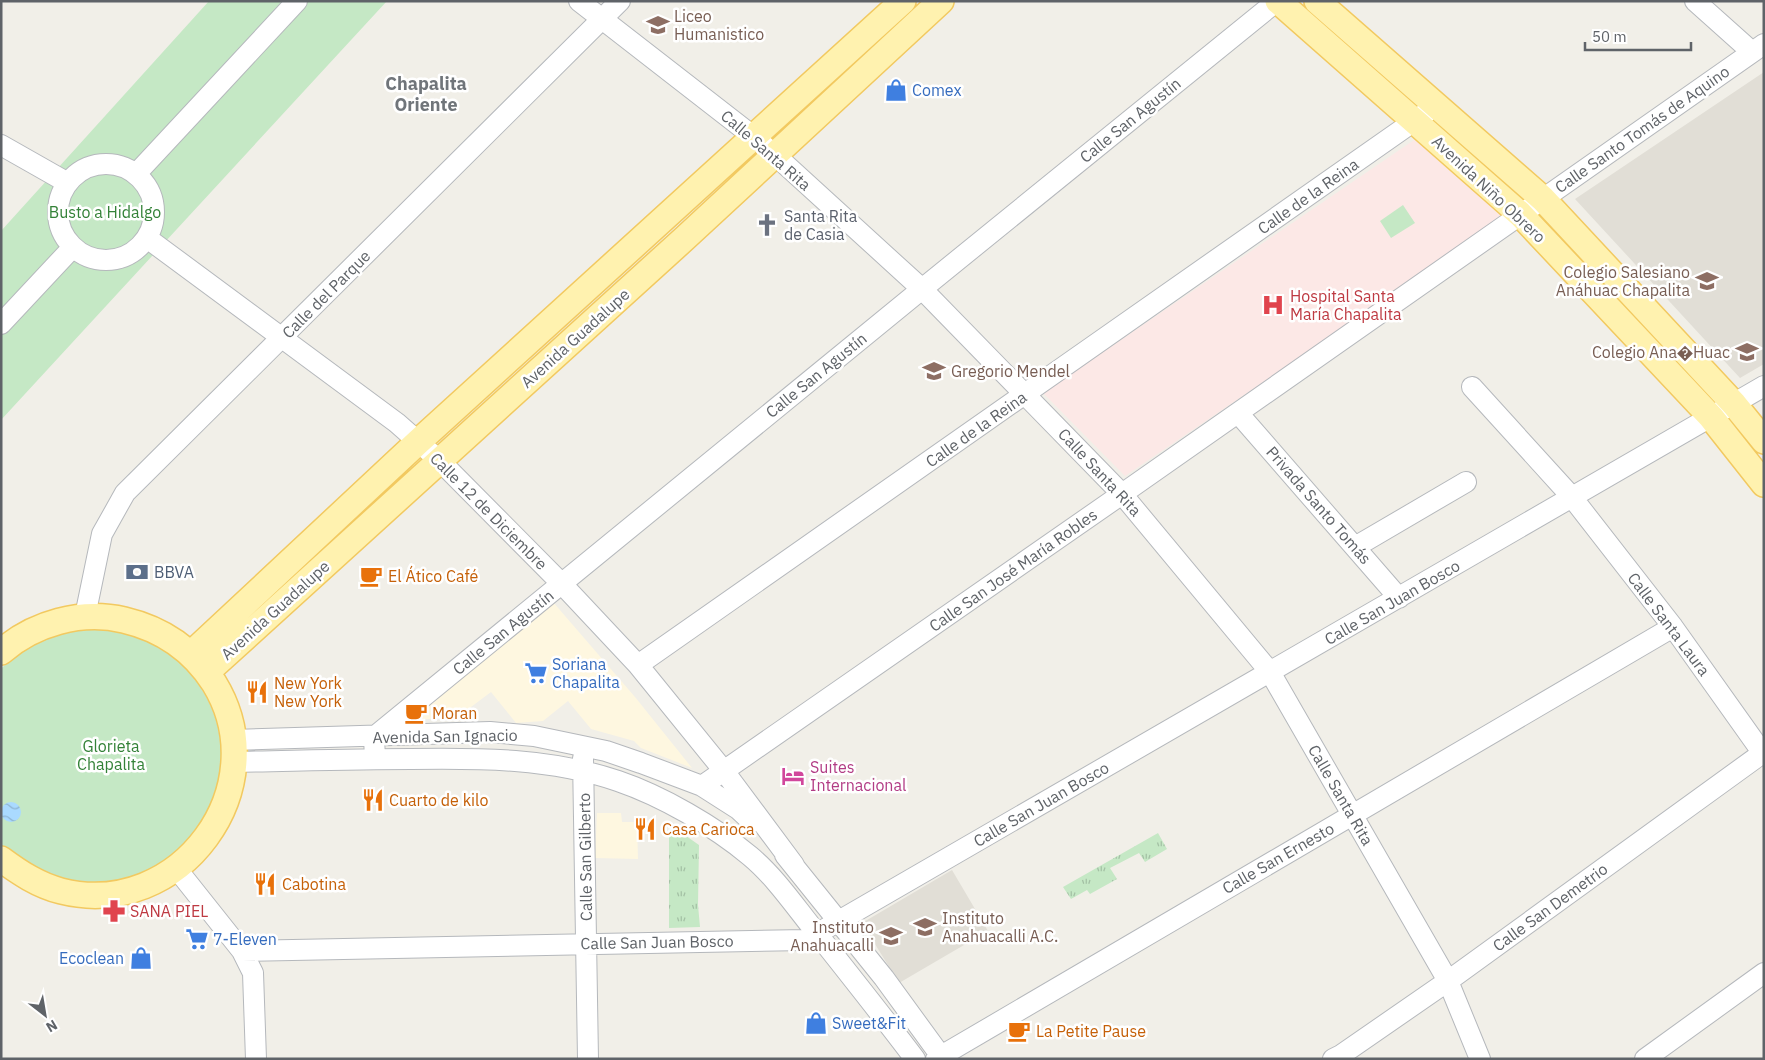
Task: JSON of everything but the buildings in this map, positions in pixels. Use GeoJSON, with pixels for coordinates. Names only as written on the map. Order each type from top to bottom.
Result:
{"type":"FeatureCollection","features":[{"type":"Feature","properties":{"kind":"main road","name":"Avenida Guadalupe"},"geometry":{"type":"LineString","coordinates":[[199,663],[418,442],[903,1]]}},
{"type":"Feature","properties":{"kind":"main road","name":"Avenida Guadalupe"},"geometry":{"type":"LineString","coordinates":[[199,663],[440,461],[941,1]]}},
{"type":"Feature","properties":{"kind":"main road","name":"Avenida Niño Obrero"},"geometry":{"type":"LineString","coordinates":[[1277,1],[1520,214],[1711,417],[1764,484]]}},
{"type":"Feature","properties":{"kind":"main road","name":"Avenida Niño Obrero"},"geometry":{"type":"LineString","coordinates":[[1317,1],[1543,199],[1734,404],[1764,441]]}},
{"type":"Feature","properties":{"kind":"main road"},"geometry":{"type":"LineString","coordinates":[[1,859],[18,872],[39,884],[62,891],[85,894],[105,894],[124,891],[160,878],[176,868],[192,854],[206,839],[217,821],[226,802],[231,782],[234,751],[229,716],[220,693],[199,663],[168,636],[142,624],[114,617],[85,616],[62,620],[41,627],[21,637],[2,651]]}},
{"type":"Feature","properties":{"kind":"street"},"geometry":{"type":"LineString","coordinates":[[136,174],[297,1]]}},
{"type":"Feature","properties":{"kind":"street","name":"Calle Santa Rita"},"geometry":{"type":"LineString","coordinates":[[579,1],[775,155],[922,289],[1122,494],[1270,672],[1448,981],[1480,1059]]}},
{"type":"Feature","properties":{"kind":"street","name":"Calle del Parque"},"geometry":{"type":"LineString","coordinates":[[85,616],[102,534],[125,493],[620,1]]}},
{"type":"Feature","properties":{"kind":"street","name":"Calle San Agustín"},"geometry":{"type":"LineString","coordinates":[[374,737],[1277,1]]}},
{"type":"Feature","properties":{"kind":"street"},"geometry":{"type":"LineString","coordinates":[[1695,1],[1758,48]]}},
{"type":"Feature","properties":{"kind":"street","name":"Calle Santo Tomás de Aquino"},"geometry":{"type":"LineString","coordinates":[[1520,214],[1758,48]]}},
{"type":"Feature","properties":{"kind":"street","name":"Calle de la Reina"},"geometry":{"type":"LineString","coordinates":[[638,665],[1437,105]]}},
{"type":"Feature","properties":{"kind":"street"},"geometry":{"type":"LineString","coordinates":[[1,145],[68,183]]}},
{"type":"Feature","properties":{"kind":"street"},"geometry":{"type":"LineString","coordinates":[[95,165],[117,165],[127,168],[136,174],[146,185],[153,199],[154,219],[147,238],[132,253],[112,260],[91,258],[73,247],[62,230],[59,221],[60,201],[68,183],[85,169],[95,165]]}},
{"type":"Feature","properties":{"kind":"street","name":"Calle San José María Robles"},"geometry":{"type":"LineString","coordinates":[[702,786],[1520,214]]}},
{"type":"Feature","properties":{"kind":"street","name":"Calle 12 de Diciembre"},"geometry":{"type":"LineString","coordinates":[[147,238],[397,423],[440,461],[562,584],[638,665],[724,771],[794,865]]}},
{"type":"Feature","properties":{"kind":"street"},"geometry":{"type":"LineString","coordinates":[[1,324],[73,247]]}},
{"type":"Feature","properties":{"kind":"street","name":"Calle San Juan Bosco"},"geometry":{"type":"LineString","coordinates":[[242,951],[806,940],[1764,386]]}},
{"type":"Feature","properties":{"kind":"street","name":"Calle Santa Laura"},"geometry":{"type":"LineString","coordinates":[[1472,387],[1571,496],[1673,627],[1763,753]]}},
{"type":"Feature","properties":{"kind":"street","name":"Privada Santo Tomás"},"geometry":{"type":"LineString","coordinates":[[1238,413],[1399,598]]}},
{"type":"Feature","properties":{"kind":"street"},"geometry":{"type":"LineString","coordinates":[[1355,547],[1466,482]]}},
{"type":"Feature","properties":{"kind":"street","name":"Calle San Ernesto"},"geometry":{"type":"LineString","coordinates":[[940,1058],[1352,814],[1673,627]]}},
{"type":"Feature","properties":{"kind":"street","name":"Avenida San Ignacio"},"geometry":{"type":"LineString","coordinates":[[234,751],[374,737],[490,732],[534,736],[583,746],[641,763],[702,786],[738,810],[794,865],[838,920],[940,1058]]}},
{"type":"Feature","properties":{"kind":"street"},"geometry":{"type":"LineString","coordinates":[[374,737],[375,759]]}},
{"type":"Feature","properties":{"kind":"street","name":"Calle San Gilberto"},"geometry":{"type":"LineString","coordinates":[[583,746],[588,1059]]}},
{"type":"Feature","properties":{"kind":"street","name":"Avenida San Ignacio"},"geometry":{"type":"LineString","coordinates":[[234,751],[375,759],[492,759],[534,762],[584,771],[618,781],[650,794],[715,830],[752,857],[817,933],[915,1059]]}},
{"type":"Feature","properties":{"kind":"street","name":"Calle San Demetrio"},"geometry":{"type":"LineString","coordinates":[[1333,1059],[1341,1056],[1448,981],[1763,753]]}},
{"type":"Feature","properties":{"kind":"street"},"geometry":{"type":"LineString","coordinates":[[176,868],[242,951],[252,973],[256,1059]]}},
{"type":"Feature","properties":{"kind":"street"},"geometry":{"type":"LineString","coordinates":[[1645,1059],[1764,973]]}},
{"type":"Feature","properties":{"kind":"shaded area","name":"Colegio Salesiano Anáhuac Chapalita"},"geometry":{"type":"Polygon","coordinates":[[[1764,72],[1764,364],[1740,378],[1575,199],[1764,72]]]}},
{"type":"Feature","properties":{"kind":"shaded area","name":"Hospital Santa María Chapalita"},"geometry":{"type":"Polygon","coordinates":[[[1417,138],[1504,218],[1125,476],[1043,393],[1417,138]]]}},
{"type":"Feature","properties":{"kind":"shaded area"},"geometry":{"type":"Polygon","coordinates":[[[553,602],[635,697],[692,768],[641,748],[634,741],[591,729],[568,701],[543,721],[516,723],[491,692],[459,716],[409,721],[553,602]]]}},
{"type":"Feature","properties":{"kind":"shaded area"},"geometry":{"type":"Polygon","coordinates":[[[597,813],[621,813],[622,822],[637,822],[638,859],[595,858],[597,813]]]}},
{"type":"Feature","properties":{"kind":"shaded area","name":"Instituto Anahuacalli A.C."},"geometry":{"type":"Polygon","coordinates":[[[952,870],[988,931],[899,983],[862,923],[952,870]]]}},
{"type":"Feature","properties":{"kind":"green space","name":"Busto a Hidalgo"},"geometry":{"type":"Polygon","coordinates":[[[209,1],[387,1],[1,420],[1,231],[209,1]]]}},
{"type":"Feature","properties":{"kind":"green space"},"geometry":{"type":"Polygon","coordinates":[[[1403,205],[1415,223],[1391,238],[1380,221],[1403,205]]]}},
{"type":"Feature","properties":{"kind":"green space","name":"Glorieta Chapalita"},"geometry":{"type":"Polygon","coordinates":[[[77,629],[105,629],[151,642],[184,666],[199,685],[216,719],[221,755],[216,789],[203,820],[181,847],[153,868],[119,880],[81,883],[59,879],[27,866],[1,845],[1,669],[25,649],[53,635],[77,629]]]}},
{"type":"Feature","properties":{"kind":"green space"},"geometry":{"type":"Polygon","coordinates":[[[669,824],[699,845],[698,905],[700,927],[669,928],[669,824]]]}},
{"type":"Feature","properties":{"kind":"green space"},"geometry":{"type":"Polygon","coordinates":[[[1158,833],[1167,849],[1145,862],[1139,853],[1110,868],[1117,879],[1090,894],[1087,890],[1071,899],[1063,887],[1158,833]]]}},
{"type":"Feature","properties":{"kind":"water"},"geometry":{"type":"Polygon","coordinates":[[[7,802],[15,802],[21,808],[21,816],[15,822],[7,822],[1,816],[1,808],[7,802]]]}},
{"type":"Feature","properties":{"kind":"place","name":"Liceo Humanistico"},"geometry":{"type":"Point","coordinates":[658,25]}},
{"type":"Feature","properties":{"kind":"place","name":"Comex"},"geometry":{"type":"Point","coordinates":[896,90]}},
{"type":"Feature","properties":{"kind":"place","name":"Santa Rita de Casia"},"geometry":{"type":"Point","coordinates":[767,225]}},
{"type":"Feature","properties":{"kind":"place","name":"Colegio Salesiano Anáhuac Chapalita"},"geometry":{"type":"Point","coordinates":[1707,281]}},
{"type":"Feature","properties":{"kind":"place","name":"Hospital Santa María Chapalita"},"geometry":{"type":"Point","coordinates":[1273,305]}},
{"type":"Feature","properties":{"kind":"place","name":"Colegio Ana�Huac"},"geometry":{"type":"Point","coordinates":[1747,352]}},
{"type":"Feature","properties":{"kind":"place","name":"Gregorio Mendel"},"geometry":{"type":"Point","coordinates":[934,371]}},
{"type":"Feature","properties":{"kind":"place","name":"BBVA"},"geometry":{"type":"Point","coordinates":[137,572]}},
{"type":"Feature","properties":{"kind":"place","name":"El Ático Café"},"geometry":{"type":"Point","coordinates":[371,576]}},
{"type":"Feature","properties":{"kind":"place","name":"Soriana Chapalita"},"geometry":{"type":"Point","coordinates":[536,673]}},
{"type":"Feature","properties":{"kind":"place","name":"New York New York"},"geometry":{"type":"Point","coordinates":[257,692]}},
{"type":"Feature","properties":{"kind":"place","name":"Moran"},"geometry":{"type":"Point","coordinates":[416,713]}},
{"type":"Feature","properties":{"kind":"place","name":"Suites Internacional"},"geometry":{"type":"Point","coordinates":[793,776]}},
{"type":"Feature","properties":{"kind":"place","name":"Cuarto de kilo"},"geometry":{"type":"Point","coordinates":[373,800]}},
{"type":"Feature","properties":{"kind":"place","name":"Casa Carioca"},"geometry":{"type":"Point","coordinates":[645,829]}},
{"type":"Feature","properties":{"kind":"place","name":"Cabotina"},"geometry":{"type":"Point","coordinates":[265,884]}},
{"type":"Feature","properties":{"kind":"place","name":"SANA PIEL"},"geometry":{"type":"Point","coordinates":[114,911]}},
{"type":"Feature","properties":{"kind":"place","name":"Instituto Anahuacalli A.C."},"geometry":{"type":"Point","coordinates":[925,927]}},
{"type":"Feature","properties":{"kind":"place","name":"Instituto Anahuacalli"},"geometry":{"type":"Point","coordinates":[891,936]}},
{"type":"Feature","properties":{"kind":"place","name":"7-Eleven"},"geometry":{"type":"Point","coordinates":[197,939]}},
{"type":"Feature","properties":{"kind":"place","name":"Ecoclean"},"geometry":{"type":"Point","coordinates":[141,958]}},
{"type":"Feature","properties":{"kind":"place","name":"Sweet&Fit"},"geometry":{"type":"Point","coordinates":[816,1023]}},
{"type":"Feature","properties":{"kind":"place","name":"La Petite Pause"},"geometry":{"type":"Point","coordinates":[1019,1031]}},
{"type":"Feature","properties":{"kind":"district","name":"Chapalita Oriente"},"geometry":{"type":"Point","coordinates":[426,94]}}]}
